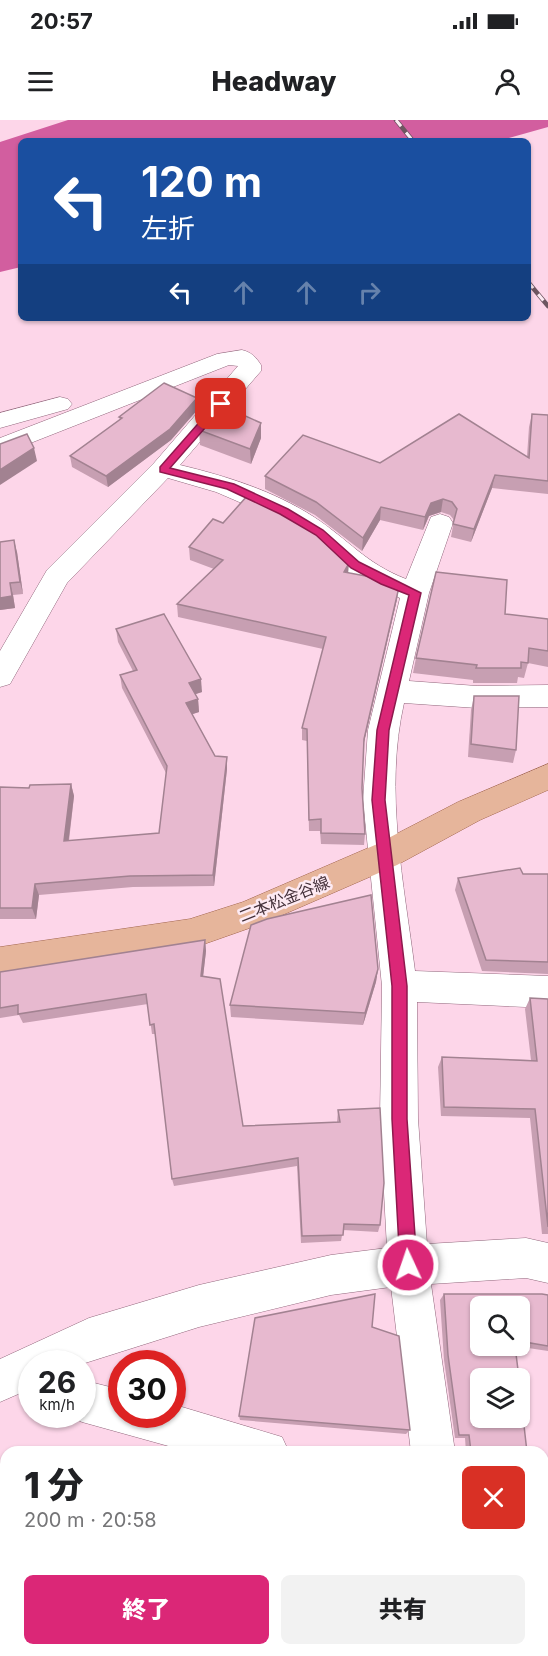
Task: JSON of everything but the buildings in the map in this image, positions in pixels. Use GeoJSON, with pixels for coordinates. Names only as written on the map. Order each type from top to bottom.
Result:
{"type":"FeatureCollection","features":[{"type":"Feature","properties":{"kind":"main road","name":"二本松金谷線"},"geometry":{"type":"LineString","coordinates":[[0,962],[190,934],[252,913],[386,855],[469,812],[548,776]]}},
{"type":"Feature","properties":{"kind":"street"},"geometry":{"type":"LineString","coordinates":[[0,447],[209,365],[236,357],[246,359],[250,365],[249,371],[163,469],[57,577],[0,676]]}},
{"type":"Feature","properties":{"kind":"street"},"geometry":{"type":"LineString","coordinates":[[0,421],[175,369],[209,365]]}},
{"type":"Feature","properties":{"kind":"street"},"geometry":{"type":"LineString","coordinates":[[163,469],[230,487],[284,512],[320,533],[355,565],[385,581],[415,593]]}},
{"type":"Feature","properties":{"kind":"street"},"geometry":{"type":"LineString","coordinates":[[432,1446],[408,1265],[399,1119],[399,986],[379,800],[383,730],[415,593],[440,523]]}},
{"type":"Feature","properties":{"kind":"street"},"geometry":{"type":"LineString","coordinates":[[393,691],[477,697],[548,696]]}},
{"type":"Feature","properties":{"kind":"street"},"geometry":{"type":"LineString","coordinates":[[399,986],[548,992]]}},
{"type":"Feature","properties":{"kind":"street"},"geometry":{"type":"LineString","coordinates":[[17,1376],[89,1339],[199,1306],[331,1275],[408,1265],[526,1258],[548,1263]]}},
{"type":"Feature","properties":{"kind":"street"},"geometry":{"type":"LineString","coordinates":[[182,1428],[246,1446]]}},
{"type":"Feature","properties":{"kind":"shaded area"},"geometry":{"type":"Polygon","coordinates":[[[68,120],[548,120],[548,127],[509,138],[18,138],[18,268],[0,272],[0,142],[68,120]]]}},
{"type":"Feature","properties":{"kind":"railway"},"geometry":{"type":"LineString","coordinates":[[396,120],[411,138]]}},
{"type":"Feature","properties":{"kind":"railway"},"geometry":{"type":"LineString","coordinates":[[531,286],[548,306]]}},
{"type":"Feature","properties":{"kind":"route"},"geometry":{"type":"LineString","coordinates":[[221,404],[163,469],[230,487],[284,512],[320,533],[355,565],[385,581],[415,593],[383,730],[379,800],[399,986],[399,1119],[408,1265]]}}]}
